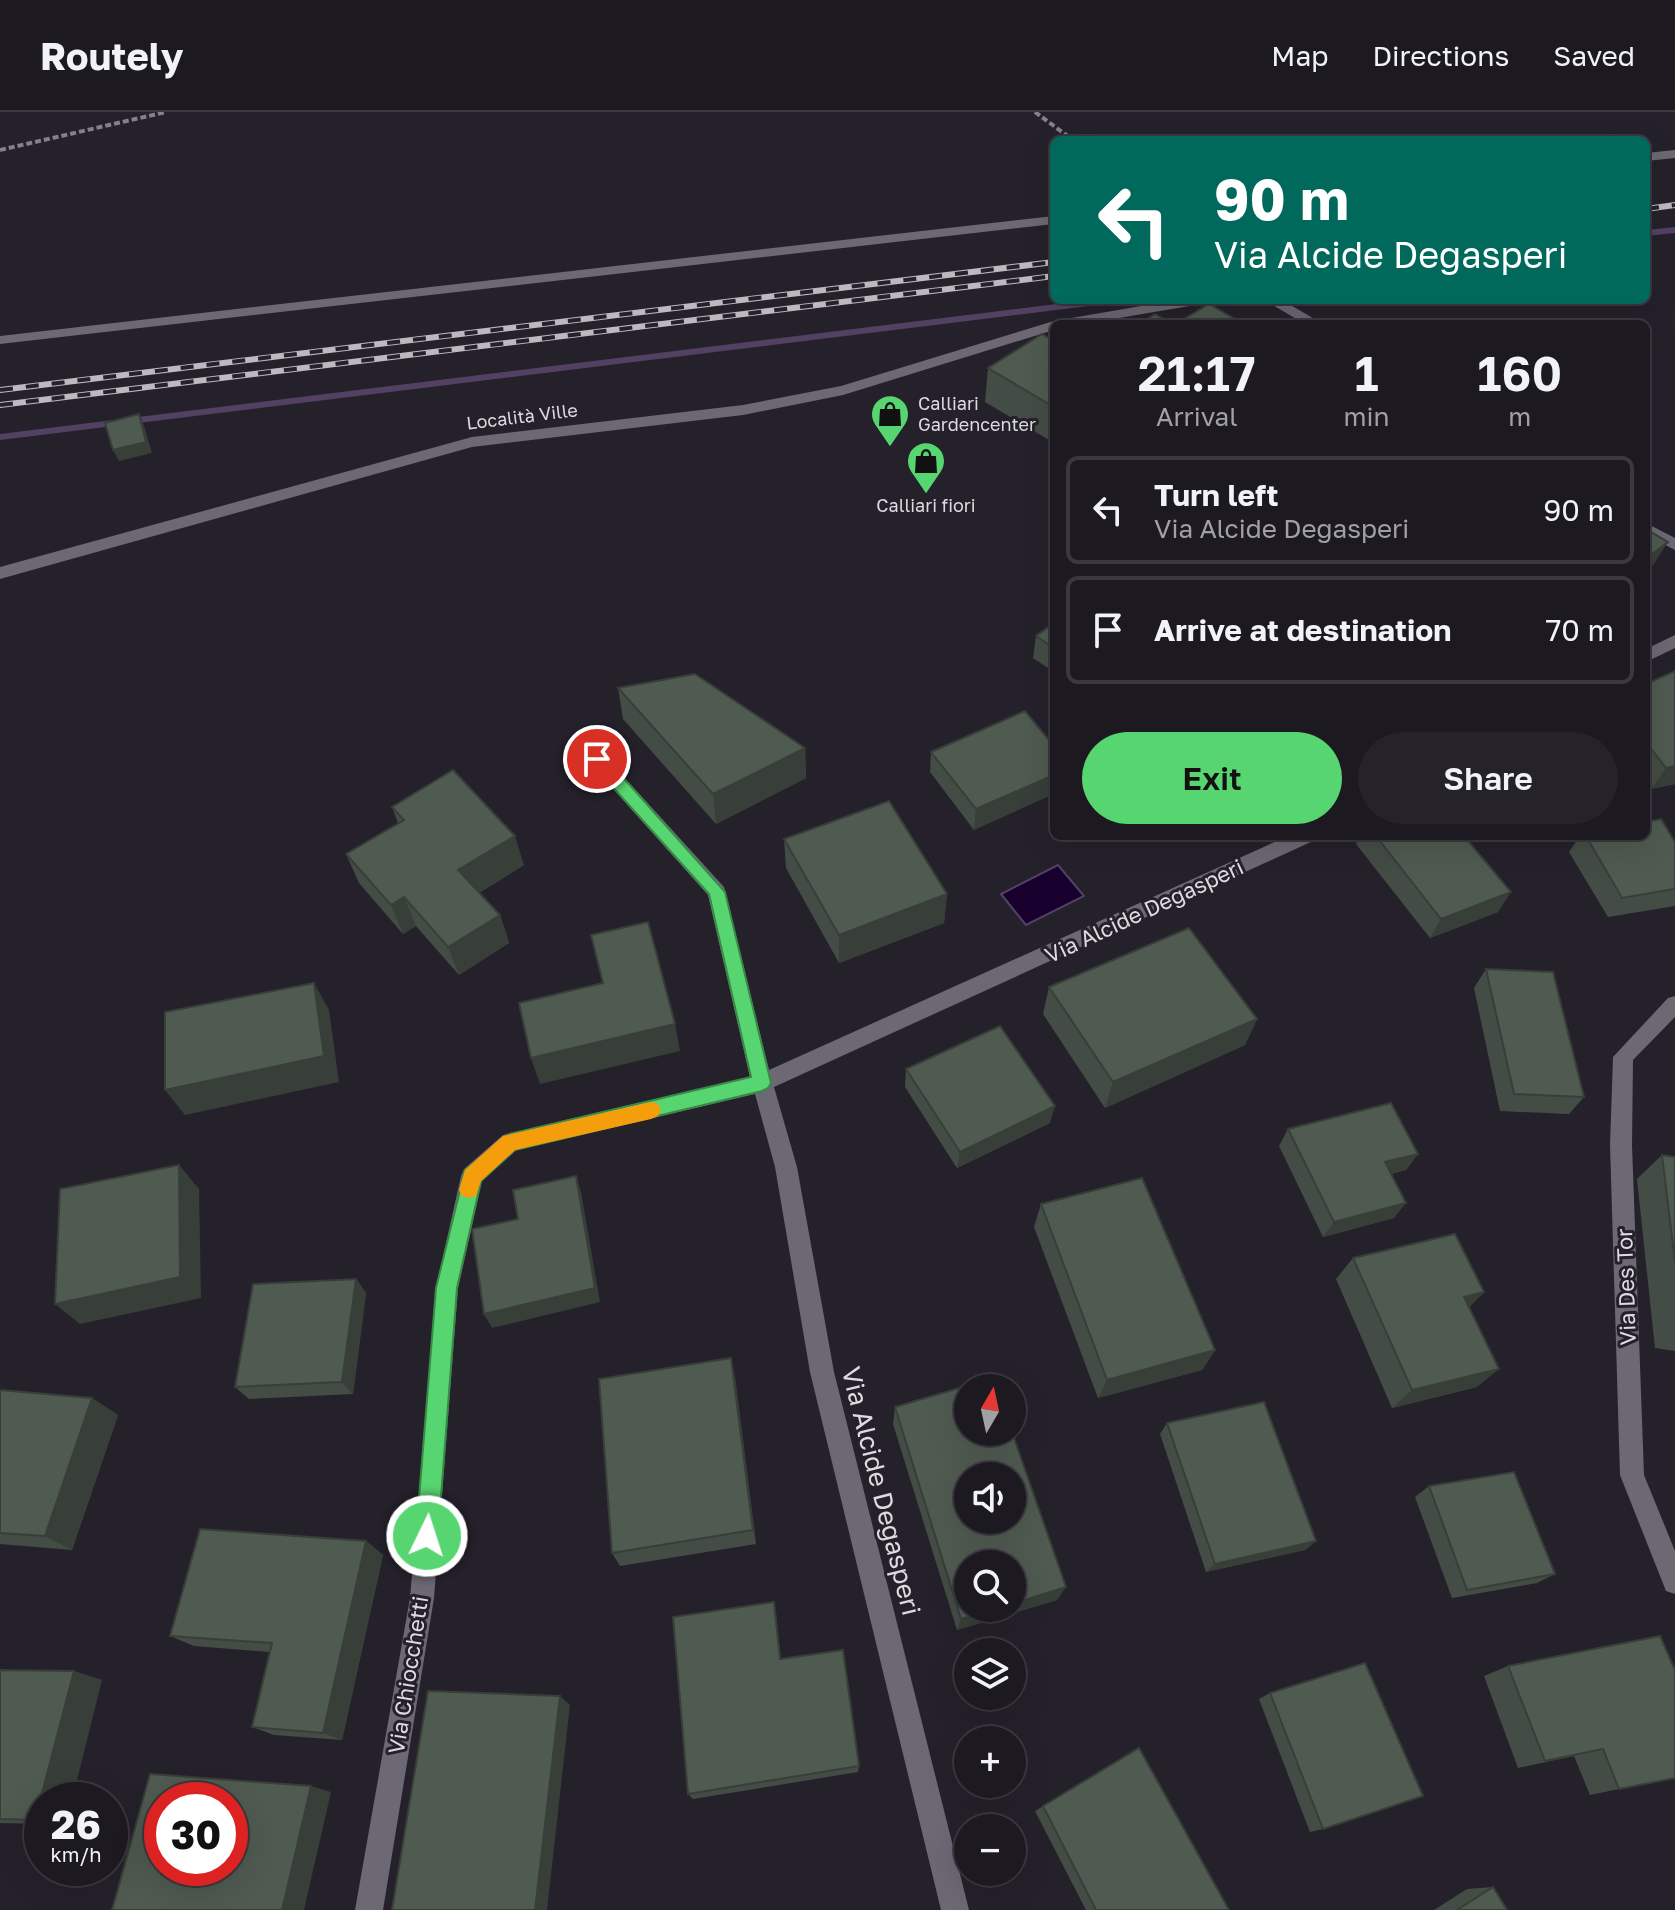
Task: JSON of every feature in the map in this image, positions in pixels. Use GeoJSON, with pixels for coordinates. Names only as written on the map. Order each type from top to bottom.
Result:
{"type":"FeatureCollection","features":[{"type":"Feature","properties":{"kind":"street"},"geometry":{"type":"LineString","coordinates":[[1650,157],[1675,154]]}},
{"type":"Feature","properties":{"kind":"street"},"geometry":{"type":"LineString","coordinates":[[0,340],[1050,220]]}},
{"type":"Feature","properties":{"kind":"street","name":"Località Ville"},"geometry":{"type":"LineString","coordinates":[[1085,320],[1178,304]]}},
{"type":"Feature","properties":{"kind":"street"},"geometry":{"type":"LineString","coordinates":[[1278,304],[1308,320]]}},
{"type":"Feature","properties":{"kind":"street","name":"Località Ville"},"geometry":{"type":"LineString","coordinates":[[0,573],[472,442],[743,410],[843,390],[1050,327]]}},
{"type":"Feature","properties":{"kind":"street"},"geometry":{"type":"LineString","coordinates":[[1650,530],[1675,545]]}},
{"type":"Feature","properties":{"kind":"street"},"geometry":{"type":"LineString","coordinates":[[1650,654],[1675,641]]}},
{"type":"Feature","properties":{"kind":"street","name":"Via Alcide Degasperi"},"geometry":{"type":"LineString","coordinates":[[597,759],[717,892],[762,1083],[786,1167],[822,1372],[955,1910]]}},
{"type":"Feature","properties":{"kind":"street","name":"Via Alcide Degasperi"},"geometry":{"type":"LineString","coordinates":[[762,1083],[1297,840]]}},
{"type":"Feature","properties":{"kind":"street","name":"Via Des Tor"},"geometry":{"type":"LineString","coordinates":[[1675,1004],[1623,1057],[1621,1145],[1632,1475],[1675,1582]]}},
{"type":"Feature","properties":{"kind":"street","name":"Via Chiocchetti"},"geometry":{"type":"LineString","coordinates":[[369,1910],[422,1598],[447,1288],[472,1176],[510,1142],[762,1083]]}},
{"type":"Feature","properties":{"kind":"path"},"geometry":{"type":"LineString","coordinates":[[0,150],[166,112]]}},
{"type":"Feature","properties":{"kind":"path"},"geometry":{"type":"LineString","coordinates":[[1035,112],[1068,136]]}},
{"type":"Feature","properties":{"kind":"shaded area"},"geometry":{"type":"Polygon","coordinates":[[[1058,865],[1084,896],[1026,925],[1001,894],[1058,865]]]}},
{"type":"Feature","properties":{"kind":"building"},"geometry":{"type":"Polygon","coordinates":[[[1209,304],[1237,320],[1182,320],[1209,304]]]}},
{"type":"Feature","properties":{"kind":"building"},"geometry":{"type":"Polygon","coordinates":[[[1155,314],[1166,320],[1146,320],[1155,314]]]}},
{"type":"Feature","properties":{"kind":"building"},"geometry":{"type":"Polygon","coordinates":[[[1042,334],[1050,339],[1050,405],[988,368],[1042,334]]]}},
{"type":"Feature","properties":{"kind":"building"},"geometry":{"type":"Polygon","coordinates":[[[139,414],[146,442],[113,450],[105,423],[139,414]]]}},
{"type":"Feature","properties":{"kind":"building"},"geometry":{"type":"Polygon","coordinates":[[[1650,531],[1668,542],[1650,556],[1650,531]]]}},
{"type":"Feature","properties":{"kind":"building"},"geometry":{"type":"Polygon","coordinates":[[[1050,626],[1050,645],[1036,636],[1050,626]]]}},
{"type":"Feature","properties":{"kind":"building"},"geometry":{"type":"Polygon","coordinates":[[[1675,671],[1675,766],[1666,768],[1650,747],[1650,682],[1675,671]]]}},
{"type":"Feature","properties":{"kind":"building"},"geometry":{"type":"Polygon","coordinates":[[[695,674],[805,748],[713,794],[618,688],[695,674]]]}},
{"type":"Feature","properties":{"kind":"building"},"geometry":{"type":"Polygon","coordinates":[[[1025,711],[1050,741],[1050,777],[976,809],[931,752],[1025,711]]]}},
{"type":"Feature","properties":{"kind":"building"},"geometry":{"type":"Polygon","coordinates":[[[453,770],[515,836],[458,870],[500,915],[448,947],[404,897],[391,905],[346,854],[404,820],[392,807],[453,770]]]}},
{"type":"Feature","properties":{"kind":"building"},"geometry":{"type":"Polygon","coordinates":[[[889,801],[947,894],[839,935],[784,839],[889,801]]]}},
{"type":"Feature","properties":{"kind":"building"},"geometry":{"type":"Polygon","coordinates":[[[1661,819],[1675,842],[1675,889],[1622,898],[1588,840],[1650,840],[1650,821],[1661,819]]]}},
{"type":"Feature","properties":{"kind":"building"},"geometry":{"type":"Polygon","coordinates":[[[1379,840],[1467,840],[1511,892],[1441,919],[1379,840]]]}},
{"type":"Feature","properties":{"kind":"building"},"geometry":{"type":"Polygon","coordinates":[[[648,922],[675,1024],[531,1058],[519,1003],[603,983],[591,935],[648,922]]]}},
{"type":"Feature","properties":{"kind":"building"},"geometry":{"type":"Polygon","coordinates":[[[1189,928],[1257,1019],[1113,1082],[1049,987],[1189,928]]]}},
{"type":"Feature","properties":{"kind":"building"},"geometry":{"type":"Polygon","coordinates":[[[1486,969],[1553,972],[1584,1097],[1514,1094],[1486,969]]]}},
{"type":"Feature","properties":{"kind":"building"},"geometry":{"type":"Polygon","coordinates":[[[314,983],[324,1056],[165,1090],[165,1012],[314,983]]]}},
{"type":"Feature","properties":{"kind":"building"},"geometry":{"type":"Polygon","coordinates":[[[1000,1026],[1055,1106],[960,1152],[906,1069],[1000,1026]]]}},
{"type":"Feature","properties":{"kind":"building"},"geometry":{"type":"Polygon","coordinates":[[[1391,1103],[1418,1154],[1385,1162],[1406,1203],[1334,1222],[1288,1129],[1391,1103]]]}},
{"type":"Feature","properties":{"kind":"building"},"geometry":{"type":"Polygon","coordinates":[[[1662,1155],[1675,1157],[1675,1262],[1662,1155]]]}},
{"type":"Feature","properties":{"kind":"building"},"geometry":{"type":"Polygon","coordinates":[[[179,1165],[180,1277],[55,1304],[60,1189],[179,1165]]]}},
{"type":"Feature","properties":{"kind":"building"},"geometry":{"type":"Polygon","coordinates":[[[576,1176],[595,1288],[484,1314],[472,1229],[518,1219],[513,1190],[576,1176]]]}},
{"type":"Feature","properties":{"kind":"building"},"geometry":{"type":"Polygon","coordinates":[[[1142,1178],[1215,1350],[1107,1380],[1041,1204],[1142,1178]]]}},
{"type":"Feature","properties":{"kind":"building"},"geometry":{"type":"Polygon","coordinates":[[[1455,1234],[1484,1292],[1464,1297],[1499,1369],[1412,1390],[1353,1258],[1455,1234]]]}},
{"type":"Feature","properties":{"kind":"building"},"geometry":{"type":"Polygon","coordinates":[[[356,1279],[342,1382],[235,1387],[253,1284],[356,1279]]]}},
{"type":"Feature","properties":{"kind":"building"},"geometry":{"type":"Polygon","coordinates":[[[731,1358],[753,1530],[612,1553],[599,1379],[731,1358]]]}},
{"type":"Feature","properties":{"kind":"building"},"geometry":{"type":"Polygon","coordinates":[[[0,1390],[92,1398],[45,1536],[0,1533],[0,1390]]]}},
{"type":"Feature","properties":{"kind":"building"},"geometry":{"type":"Polygon","coordinates":[[[954,1390],[954,1446],[1017,1446],[1022,1462],[954,1462],[954,1534],[1026,1534],[1026,1472],[1066,1587],[1026,1600],[1026,1550],[954,1550],[954,1597],[895,1407],[954,1390]]]}},
{"type":"Feature","properties":{"kind":"building"},"geometry":{"type":"Polygon","coordinates":[[[1264,1402],[1316,1541],[1215,1564],[1167,1423],[1264,1402]]]}},
{"type":"Feature","properties":{"kind":"building"},"geometry":{"type":"Polygon","coordinates":[[[1514,1472],[1555,1574],[1467,1590],[1429,1486],[1514,1472]]]}},
{"type":"Feature","properties":{"kind":"building"},"geometry":{"type":"Polygon","coordinates":[[[200,1529],[366,1541],[323,1733],[252,1727],[272,1643],[170,1636],[200,1529]]]}},
{"type":"Feature","properties":{"kind":"building"},"geometry":{"type":"Polygon","coordinates":[[[774,1602],[780,1659],[843,1650],[859,1766],[688,1794],[673,1617],[774,1602]]]}},
{"type":"Feature","properties":{"kind":"building"},"geometry":{"type":"Polygon","coordinates":[[[1660,1636],[1675,1670],[1675,1778],[1619,1789],[1603,1749],[1545,1761],[1508,1666],[1660,1636]]]}},
{"type":"Feature","properties":{"kind":"building"},"geometry":{"type":"Polygon","coordinates":[[[1365,1663],[1423,1796],[1323,1829],[1270,1693],[1365,1663]]]}},
{"type":"Feature","properties":{"kind":"building"},"geometry":{"type":"Polygon","coordinates":[[[0,1670],[74,1671],[45,1782],[24,1782],[24,1820],[0,1819],[0,1670]]]}},
{"type":"Feature","properties":{"kind":"building"},"geometry":{"type":"Polygon","coordinates":[[[428,1691],[560,1696],[535,1910],[392,1910],[428,1691]]]}},
{"type":"Feature","properties":{"kind":"building"},"geometry":{"type":"Polygon","coordinates":[[[1139,1748],[1229,1910],[1096,1910],[1043,1806],[1139,1748]]]}},
{"type":"Feature","properties":{"kind":"building"},"geometry":{"type":"Polygon","coordinates":[[[150,1774],[311,1786],[282,1910],[112,1910],[119,1886],[128,1886],[128,1853],[144,1795],[144,1886],[248,1886],[248,1782],[148,1782],[150,1774]]]}},
{"type":"Feature","properties":{"kind":"building"},"geometry":{"type":"Polygon","coordinates":[[[1493,1887],[1507,1910],[1457,1910],[1493,1887]]]}},
{"type":"Feature","properties":{"kind":"waterway"},"geometry":{"type":"LineString","coordinates":[[1650,233],[1675,230]]}},
{"type":"Feature","properties":{"kind":"waterway"},"geometry":{"type":"LineString","coordinates":[[0,437],[1081,304]]}},
{"type":"Feature","properties":{"kind":"railway"},"geometry":{"type":"LineString","coordinates":[[1650,208],[1675,205]]}},
{"type":"Feature","properties":{"kind":"railway"},"geometry":{"type":"LineString","coordinates":[[0,390],[1050,262]]}},
{"type":"Feature","properties":{"kind":"railway"},"geometry":{"type":"LineString","coordinates":[[0,405],[1050,276]]}},
{"type":"Feature","properties":{"kind":"slow traffic"},"geometry":{"type":"LineString","coordinates":[[469,1190],[472,1176],[510,1142],[651,1110]]}},
{"type":"Feature","properties":{"kind":"place","name":"Calliari Gardencenter"},"geometry":{"type":"Point","coordinates":[890,448]}},
{"type":"Feature","properties":{"kind":"place","name":"Calliari fiori"},"geometry":{"type":"Point","coordinates":[926,495]}},
{"type":"Feature","properties":{"kind":"route"},"geometry":{"type":"LineString","coordinates":[[427,1536],[447,1288],[472,1176],[510,1142],[762,1083],[717,892],[597,759]]}}]}
